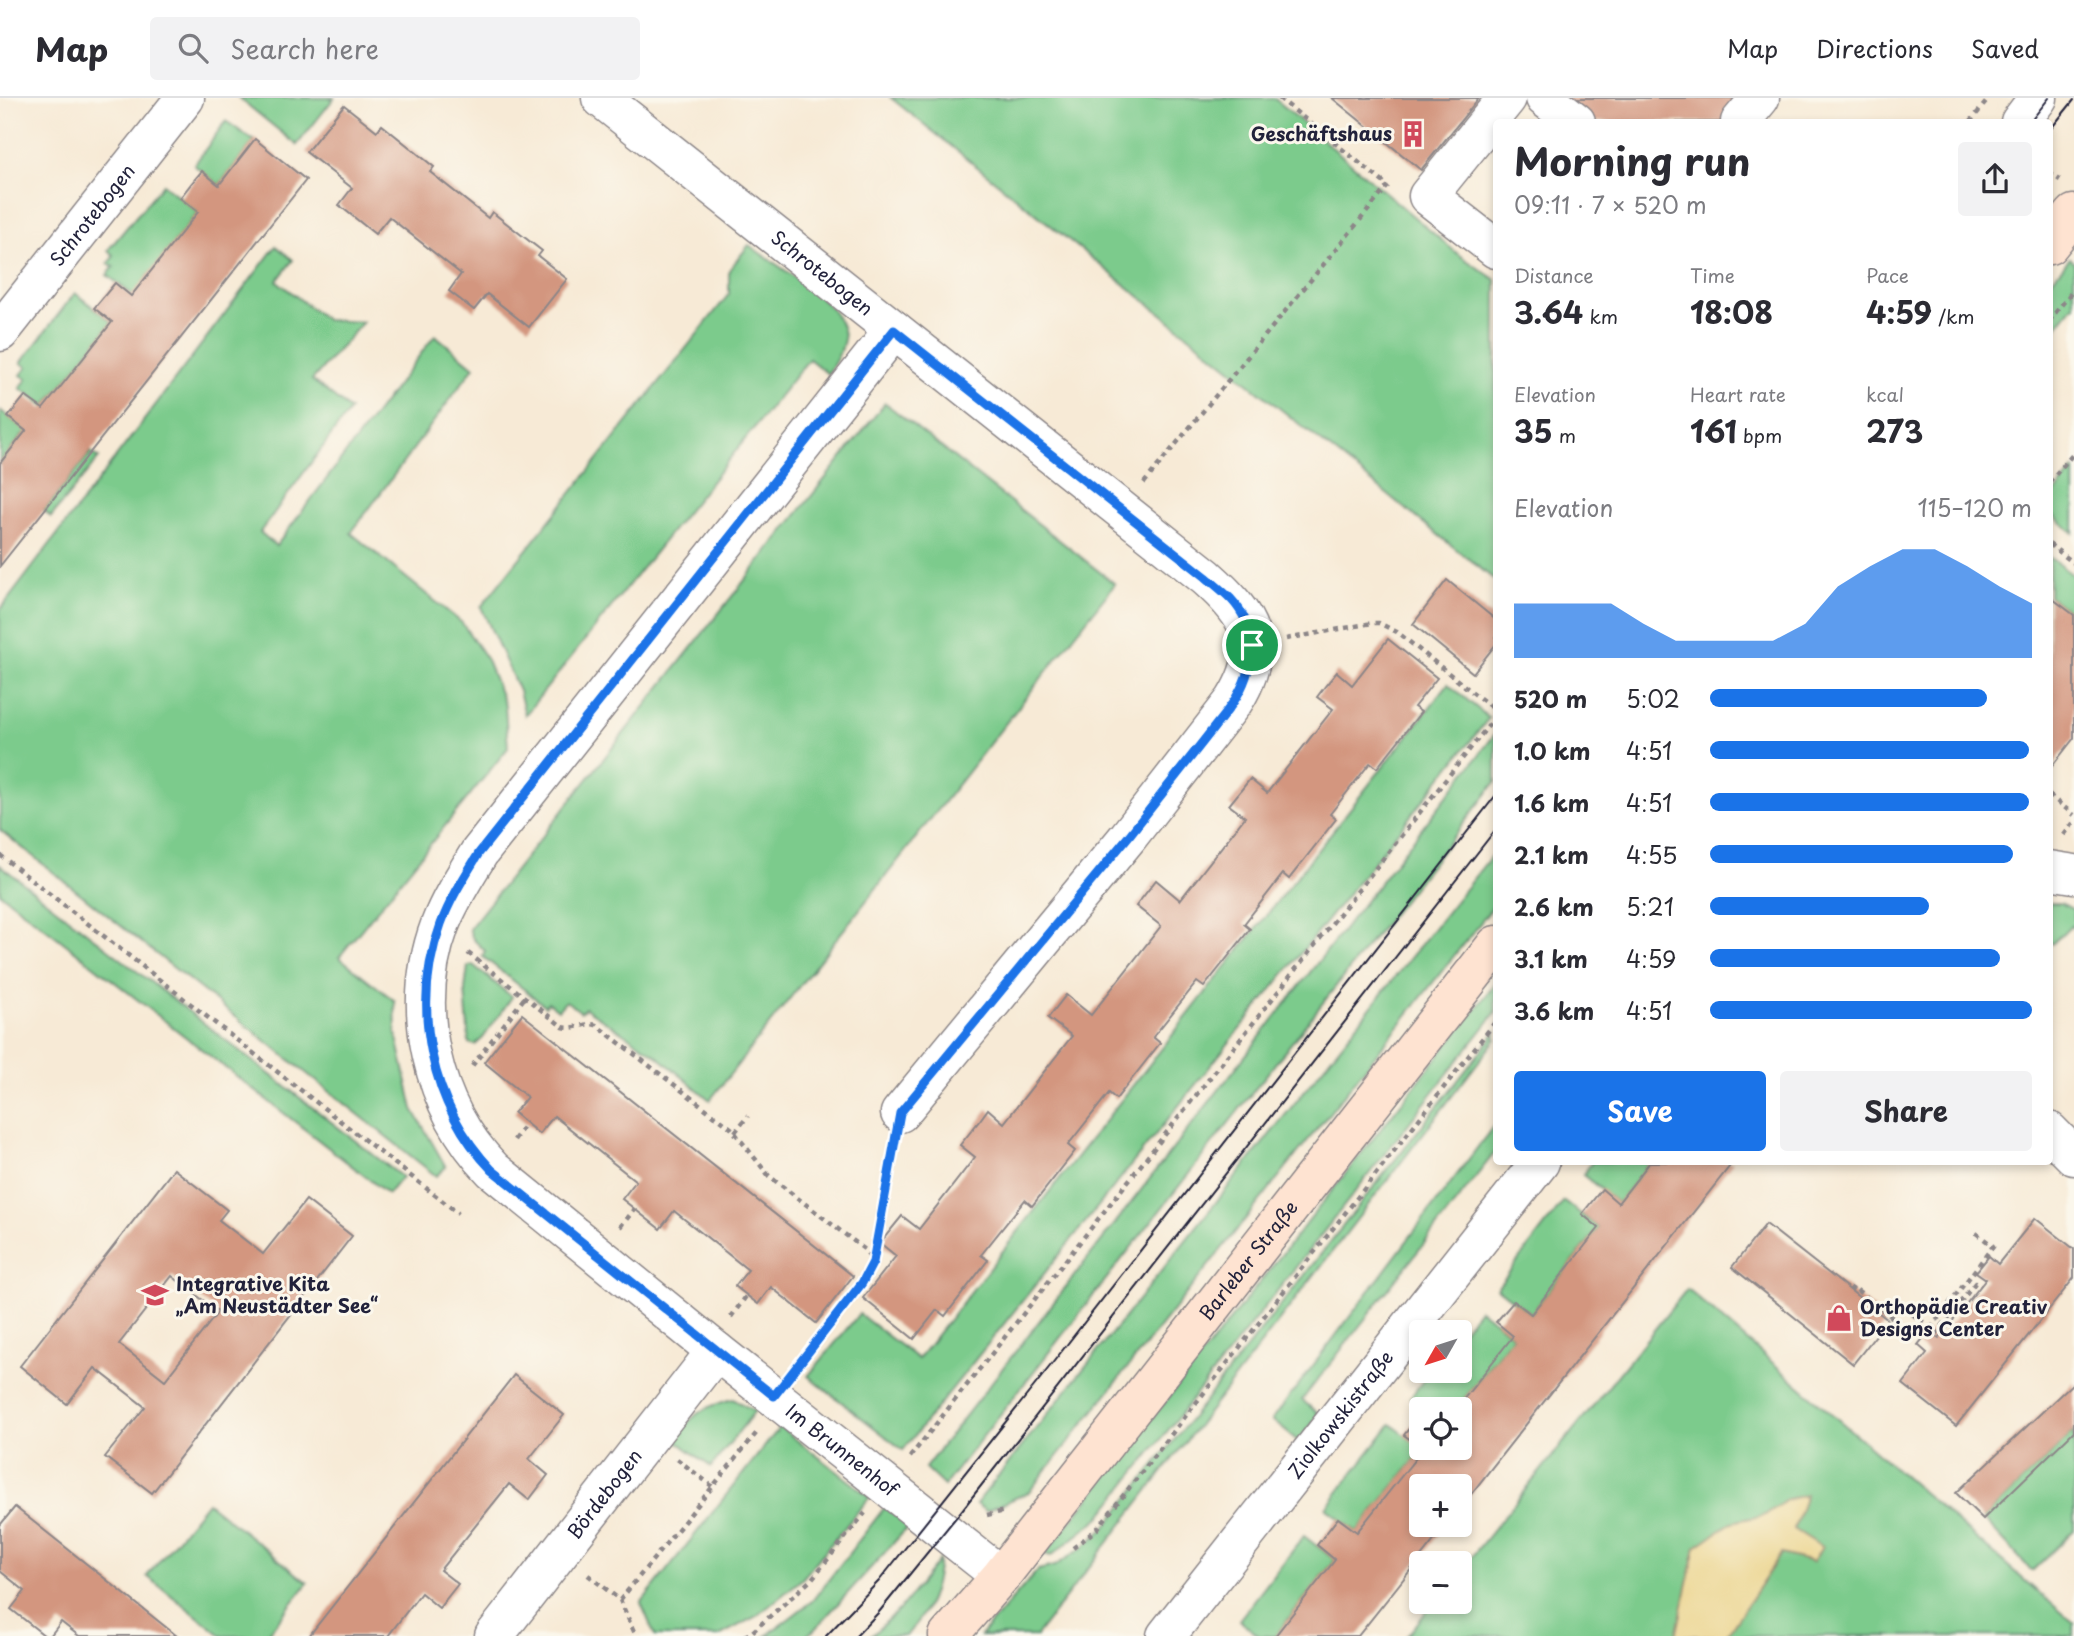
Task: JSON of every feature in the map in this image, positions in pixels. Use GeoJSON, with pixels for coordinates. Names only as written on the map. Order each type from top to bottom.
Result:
{"type":"FeatureCollection","features":[{"type":"Feature","properties":{"kind":"street","name":"Schrotebogen"},"geometry":{"type":"LineString","coordinates":[[0,332],[185,98]]}},
{"type":"Feature","properties":{"kind":"street","name":"Schrotebogen"},"geometry":{"type":"LineString","coordinates":[[601,98],[1206,577],[1237,606],[1246,621],[1252,645],[1247,677],[1234,701],[1128,837],[900,1113]]}},
{"type":"Feature","properties":{"kind":"street"},"geometry":{"type":"LineString","coordinates":[[1493,247],[1428,196],[1507,98]]}},
{"type":"Feature","properties":{"kind":"street"},"geometry":{"type":"LineString","coordinates":[[1545,98],[1572,119]]}},
{"type":"Feature","properties":{"kind":"street"},"geometry":{"type":"LineString","coordinates":[[1743,119],[1760,98]]}},
{"type":"Feature","properties":{"kind":"street"},"geometry":{"type":"LineString","coordinates":[[2022,119],[2038,98]]}},
{"type":"Feature","properties":{"kind":"street"},"geometry":{"type":"LineString","coordinates":[[2053,240],[2074,214]]}},
{"type":"Feature","properties":{"kind":"street","name":"Im Brunnenhof"},"geometry":{"type":"LineString","coordinates":[[894,330],[479,853],[449,903],[438,932],[429,974],[427,1021],[442,1095],[466,1139],[492,1170],[722,1335],[778,1399],[1001,1576]]}},
{"type":"Feature","properties":{"kind":"street"},"geometry":{"type":"LineString","coordinates":[[2053,871],[2074,874]]}},
{"type":"Feature","properties":{"kind":"street","name":"Barleber Straße"},"geometry":{"type":"LineString","coordinates":[[948,1636],[1001,1576],[1493,949]]}},
{"type":"Feature","properties":{"kind":"street"},"geometry":{"type":"LineString","coordinates":[[2053,1135],[2074,1156]]}},
{"type":"Feature","properties":{"kind":"street","name":"Ziolkowskistraße"},"geometry":{"type":"LineString","coordinates":[[1166,1636],[1538,1165]]}},
{"type":"Feature","properties":{"kind":"street","name":"Bördebogen"},"geometry":{"type":"LineString","coordinates":[[494,1636],[722,1335]]}},
{"type":"Feature","properties":{"kind":"path"},"geometry":{"type":"LineString","coordinates":[[1279,98],[1388,186],[1428,196]]}},
{"type":"Feature","properties":{"kind":"path"},"geometry":{"type":"LineString","coordinates":[[1973,119],[1990,98]]}},
{"type":"Feature","properties":{"kind":"path"},"geometry":{"type":"LineString","coordinates":[[1976,116],[1980,119]]}},
{"type":"Feature","properties":{"kind":"path"},"geometry":{"type":"LineString","coordinates":[[1139,488],[1388,186]]}},
{"type":"Feature","properties":{"kind":"path"},"geometry":{"type":"LineString","coordinates":[[2053,316],[2074,289]]}},
{"type":"Feature","properties":{"kind":"path"},"geometry":{"type":"LineString","coordinates":[[2053,477],[2074,453]]}},
{"type":"Feature","properties":{"kind":"path"},"geometry":{"type":"LineString","coordinates":[[2053,547],[2074,563]]}},
{"type":"Feature","properties":{"kind":"path"},"geometry":{"type":"LineString","coordinates":[[1252,645],[1379,623],[1397,632],[1493,711]]}},
{"type":"Feature","properties":{"kind":"path"},"geometry":{"type":"LineString","coordinates":[[744,1636],[751,1633],[811,1580],[1493,717]]}},
{"type":"Feature","properties":{"kind":"path"},"geometry":{"type":"LineString","coordinates":[[2053,798],[2074,815]]}},
{"type":"Feature","properties":{"kind":"path"},"geometry":{"type":"LineString","coordinates":[[0,855],[458,1213]]}},
{"type":"Feature","properties":{"kind":"path"},"geometry":{"type":"LineString","coordinates":[[438,932],[567,1028],[596,1025],[735,1132],[764,1170],[864,1249],[873,1262]]}},
{"type":"Feature","properties":{"kind":"path"},"geometry":{"type":"LineString","coordinates":[[467,1072],[525,997]]}},
{"type":"Feature","properties":{"kind":"path"},"geometry":{"type":"LineString","coordinates":[[1071,1550],[1097,1529],[1493,1025]]}},
{"type":"Feature","properties":{"kind":"path"},"geometry":{"type":"LineString","coordinates":[[620,1600],[778,1399],[862,1283],[873,1262],[900,1113]]}},
{"type":"Feature","properties":{"kind":"path"},"geometry":{"type":"LineString","coordinates":[[735,1132],[748,1116]]}},
{"type":"Feature","properties":{"kind":"path"},"geometry":{"type":"LineString","coordinates":[[508,1149],[526,1124]]}},
{"type":"Feature","properties":{"kind":"path"},"geometry":{"type":"LineString","coordinates":[[618,1230],[635,1209]]}},
{"type":"Feature","properties":{"kind":"path"},"geometry":{"type":"LineString","coordinates":[[1931,1328],[1993,1246],[1976,1233]]}},
{"type":"Feature","properties":{"kind":"path"},"geometry":{"type":"LineString","coordinates":[[1912,1314],[1937,1333],[1975,1283],[1980,1286]]}},
{"type":"Feature","properties":{"kind":"path"},"geometry":{"type":"LineString","coordinates":[[1853,1287],[1892,1317],[1894,1314]]}},
{"type":"Feature","properties":{"kind":"path"},"geometry":{"type":"LineString","coordinates":[[722,1335],[747,1295]]}},
{"type":"Feature","properties":{"kind":"path"},"geometry":{"type":"LineString","coordinates":[[559,1553],[620,1600],[636,1636]]}},
{"type":"Feature","properties":{"kind":"green space"},"geometry":{"type":"Polygon","coordinates":[[[239,98],[334,98],[297,145],[239,98]]]}},
{"type":"Feature","properties":{"kind":"green space"},"geometry":{"type":"Polygon","coordinates":[[[891,98],[1274,98],[1459,255],[1493,278],[1493,579],[891,98]]]}},
{"type":"Feature","properties":{"kind":"green space"},"geometry":{"type":"Polygon","coordinates":[[[226,121],[254,141],[219,185],[194,165],[226,121]]]}},
{"type":"Feature","properties":{"kind":"green space"},"geometry":{"type":"Polygon","coordinates":[[[163,184],[198,212],[133,295],[107,275],[114,267],[108,263],[114,256],[108,250],[163,184]]]}},
{"type":"Feature","properties":{"kind":"green space"},"geometry":{"type":"Polygon","coordinates":[[[749,245],[807,286],[834,312],[842,325],[844,339],[840,353],[828,374],[809,359],[525,715],[519,691],[481,607],[729,294],[729,270],[749,245]]]}},
{"type":"Feature","properties":{"kind":"green space"},"geometry":{"type":"Polygon","coordinates":[[[276,246],[293,260],[277,281],[326,320],[363,322],[312,380],[350,410],[260,532],[276,546],[435,335],[474,367],[351,533],[462,623],[487,660],[505,706],[508,748],[339,957],[395,1001],[396,1033],[413,1109],[446,1167],[436,1176],[0,830],[0,610],[276,246]]]}},
{"type":"Feature","properties":{"kind":"green space"},"geometry":{"type":"Polygon","coordinates":[[[2070,258],[2074,262],[2074,305],[2053,331],[2053,278],[2070,258]]]}},
{"type":"Feature","properties":{"kind":"green space"},"geometry":{"type":"Polygon","coordinates":[[[75,293],[112,322],[45,406],[20,388],[27,379],[21,375],[27,367],[21,363],[75,293]]]}},
{"type":"Feature","properties":{"kind":"green space"},"geometry":{"type":"Polygon","coordinates":[[[885,403],[1115,584],[710,1100],[655,1054],[585,1008],[581,1012],[566,1001],[558,1010],[548,1002],[545,1006],[482,956],[485,951],[473,939],[469,929],[885,403]]]}},
{"type":"Feature","properties":{"kind":"green space"},"geometry":{"type":"Polygon","coordinates":[[[0,410],[26,431],[0,463],[0,410]]]}},
{"type":"Feature","properties":{"kind":"green space"},"geometry":{"type":"Polygon","coordinates":[[[91,452],[99,458],[51,517],[44,511],[91,452]]]}},
{"type":"Feature","properties":{"kind":"green space"},"geometry":{"type":"Polygon","coordinates":[[[2074,469],[2074,533],[2053,515],[2053,495],[2074,469]]]}},
{"type":"Feature","properties":{"kind":"green space"},"geometry":{"type":"Polygon","coordinates":[[[2053,560],[2074,576],[2074,615],[2053,599],[2053,560]]]}},
{"type":"Feature","properties":{"kind":"green space"},"geometry":{"type":"Polygon","coordinates":[[[1448,684],[1489,718],[903,1450],[808,1376],[859,1314],[918,1359],[1448,684]]]}},
{"type":"Feature","properties":{"kind":"green space"},"geometry":{"type":"Polygon","coordinates":[[[1493,737],[1493,786],[944,1486],[925,1468],[1493,737]]]}},
{"type":"Feature","properties":{"kind":"green space"},"geometry":{"type":"Polygon","coordinates":[[[1493,854],[1493,907],[1029,1492],[986,1511],[976,1504],[1493,854]]]}},
{"type":"Feature","properties":{"kind":"green space"},"geometry":{"type":"Polygon","coordinates":[[[0,865],[402,1177],[388,1194],[0,893],[0,865]]]}},
{"type":"Feature","properties":{"kind":"green space"},"geometry":{"type":"Polygon","coordinates":[[[2053,903],[2061,903],[2074,910],[2074,928],[2071,925],[2053,943],[2053,903]]]}},
{"type":"Feature","properties":{"kind":"green space"},"geometry":{"type":"Polygon","coordinates":[[[473,965],[512,997],[475,1045],[469,1043],[465,989],[468,966],[473,965]]]}},
{"type":"Feature","properties":{"kind":"green space"},"geometry":{"type":"Polygon","coordinates":[[[1493,987],[1493,1016],[1100,1517],[1051,1556],[1045,1554],[1493,987]]]}},
{"type":"Feature","properties":{"kind":"green space"},"geometry":{"type":"Polygon","coordinates":[[[1493,1036],[1493,1043],[1036,1636],[980,1636],[1038,1570],[1055,1566],[1104,1529],[1493,1036]]]}},
{"type":"Feature","properties":{"kind":"green space"},"geometry":{"type":"Polygon","coordinates":[[[1493,1127],[1493,1155],[1302,1400],[1319,1414],[1299,1442],[1272,1420],[1493,1127]]]}},
{"type":"Feature","properties":{"kind":"green space"},"geometry":{"type":"Polygon","coordinates":[[[1590,1165],[1648,1165],[1618,1203],[1583,1175],[1590,1165]]]}},
{"type":"Feature","properties":{"kind":"green space"},"geometry":{"type":"Polygon","coordinates":[[[1564,1201],[1599,1228],[1531,1314],[1497,1288],[1564,1201]]]}},
{"type":"Feature","properties":{"kind":"green space"},"geometry":{"type":"Polygon","coordinates":[[[1687,1289],[2074,1623],[2074,1636],[1407,1636],[1425,1614],[1472,1614],[1472,1556],[1687,1289]]]}},
{"type":"Feature","properties":{"kind":"green space"},"geometry":{"type":"Polygon","coordinates":[[[1479,1309],[1513,1336],[1465,1397],[1411,1397],[1421,1383],[1472,1383],[1471,1320],[1479,1309]]]}},
{"type":"Feature","properties":{"kind":"green space"},"geometry":{"type":"Polygon","coordinates":[[[733,1399],[755,1411],[711,1467],[674,1439],[699,1413],[733,1399]]]}},
{"type":"Feature","properties":{"kind":"green space"},"geometry":{"type":"Polygon","coordinates":[[[1391,1424],[1409,1438],[1409,1460],[1414,1460],[1357,1532],[1326,1508],[1391,1424]]]}},
{"type":"Feature","properties":{"kind":"green space"},"geometry":{"type":"Polygon","coordinates":[[[780,1427],[870,1497],[802,1579],[757,1616],[719,1636],[655,1636],[641,1603],[780,1427]]]}},
{"type":"Feature","properties":{"kind":"green space"},"geometry":{"type":"Polygon","coordinates":[[[2074,1431],[2074,1530],[2032,1571],[1983,1519],[2074,1431]]]}},
{"type":"Feature","properties":{"kind":"green space"},"geometry":{"type":"Polygon","coordinates":[[[207,1502],[308,1583],[266,1636],[222,1636],[147,1576],[207,1502]]]}},
{"type":"Feature","properties":{"kind":"green space"},"geometry":{"type":"Polygon","coordinates":[[[885,1507],[908,1527],[814,1630],[806,1636],[766,1636],[812,1601],[885,1507]]]}},
{"type":"Feature","properties":{"kind":"green space"},"geometry":{"type":"Polygon","coordinates":[[[1304,1536],[1335,1560],[1275,1636],[1259,1636],[1239,1620],[1304,1536]]]}},
{"type":"Feature","properties":{"kind":"green space"},"geometry":{"type":"Polygon","coordinates":[[[939,1560],[930,1601],[906,1636],[871,1636],[902,1607],[939,1560]]]}},
{"type":"Feature","properties":{"kind":"sand"},"geometry":{"type":"Polygon","coordinates":[[[1806,1495],[1794,1529],[1822,1547],[1813,1562],[1781,1554],[1726,1636],[1676,1636],[1696,1547],[1732,1522],[1765,1515],[1788,1499],[1806,1495]]]}},
{"type":"Feature","properties":{"kind":"building","name":"Geschäftshaus"},"geometry":{"type":"Polygon","coordinates":[[[1332,98],[1479,98],[1421,170],[1332,98]]]}},
{"type":"Feature","properties":{"kind":"building"},"geometry":{"type":"Polygon","coordinates":[[[1561,98],[1742,98],[1725,119],[1587,119],[1561,98]]]}},
{"type":"Feature","properties":{"kind":"building"},"geometry":{"type":"Polygon","coordinates":[[[344,105],[377,131],[382,125],[434,167],[430,172],[488,218],[492,212],[542,251],[538,256],[567,279],[529,327],[487,294],[474,310],[449,291],[461,274],[389,217],[375,234],[339,205],[352,188],[306,152],[344,105]]]}},
{"type":"Feature","properties":{"kind":"building"},"geometry":{"type":"Polygon","coordinates":[[[255,139],[306,180],[0,566],[0,463],[26,431],[8,417],[25,396],[43,409],[112,322],[94,308],[115,283],[131,296],[198,212],[180,198],[202,171],[219,185],[255,139]]]}},
{"type":"Feature","properties":{"kind":"building"},"geometry":{"type":"Polygon","coordinates":[[[1447,580],[1493,618],[1493,648],[1473,673],[1413,624],[1447,580]]]}},
{"type":"Feature","properties":{"kind":"building"},"geometry":{"type":"Polygon","coordinates":[[[2053,599],[2074,615],[2074,738],[2053,765],[2053,599]]]}},
{"type":"Feature","properties":{"kind":"building"},"geometry":{"type":"Polygon","coordinates":[[[1388,639],[1437,678],[1414,707],[1421,712],[1377,768],[1370,763],[1330,814],[1336,819],[1289,879],[1283,874],[1244,924],[1250,929],[1204,987],[1197,982],[1153,1037],[1160,1043],[1116,1099],[1109,1093],[1068,1145],[1075,1151],[1032,1206],[1025,1200],[981,1255],[988,1260],[945,1316],[937,1310],[914,1339],[863,1298],[896,1256],[880,1243],[902,1216],[919,1229],[975,1157],[960,1145],[988,1109],[1004,1123],[1072,1036],[1048,1018],[1066,995],[1091,1015],[1161,926],[1136,906],[1156,880],[1180,900],[1245,817],[1229,805],[1250,779],[1267,793],[1333,709],[1317,697],[1326,685],[1337,672],[1352,685],[1388,639]]]}},
{"type":"Feature","properties":{"kind":"building"},"geometry":{"type":"Polygon","coordinates":[[[522,1014],[853,1276],[816,1323],[771,1287],[758,1304],[735,1286],[748,1270],[674,1211],[660,1229],[622,1199],[636,1181],[554,1116],[539,1134],[514,1113],[527,1097],[484,1062],[522,1014]]]}},
{"type":"Feature","properties":{"kind":"building"},"geometry":{"type":"Polygon","coordinates":[[[1648,1165],[1731,1165],[1472,1493],[1472,1474],[1409,1474],[1409,1537],[1437,1537],[1426,1551],[1409,1551],[1409,1572],[1358,1636],[1275,1636],[1335,1560],[1317,1545],[1338,1518],[1357,1532],[1414,1460],[1472,1460],[1472,1397],[1465,1397],[1513,1336],[1496,1322],[1514,1301],[1531,1314],[1599,1228],[1582,1214],[1602,1189],[1618,1203],[1648,1165]]]}},
{"type":"Feature","properties":{"kind":"building"},"geometry":{"type":"Polygon","coordinates":[[[174,1169],[227,1210],[219,1220],[263,1254],[306,1200],[352,1236],[152,1493],[105,1457],[145,1407],[95,1368],[67,1404],[20,1366],[174,1169]],[[172,1276],[119,1344],[165,1380],[218,1312],[172,1276]]]}},
{"type":"Feature","properties":{"kind":"building"},"geometry":{"type":"Polygon","coordinates":[[[2035,1218],[2074,1249],[2074,1278],[1956,1426],[1903,1384],[1927,1353],[1918,1345],[1929,1331],[1939,1338],[1986,1279],[1976,1272],[1989,1256],[1998,1264],[2035,1218]]]}},
{"type":"Feature","properties":{"kind":"building"},"geometry":{"type":"Polygon","coordinates":[[[1766,1224],[1888,1320],[1853,1364],[1732,1267],[1766,1224]]]}},
{"type":"Feature","properties":{"kind":"building"},"geometry":{"type":"Polygon","coordinates":[[[514,1375],[564,1415],[529,1459],[548,1475],[529,1500],[509,1484],[440,1570],[458,1584],[439,1608],[421,1593],[388,1636],[309,1636],[514,1375]]]}},
{"type":"Feature","properties":{"kind":"building"},"geometry":{"type":"Polygon","coordinates":[[[2074,1382],[2074,1431],[1983,1519],[1956,1493],[2074,1382]]]}},
{"type":"Feature","properties":{"kind":"building"},"geometry":{"type":"Polygon","coordinates":[[[15,1507],[177,1636],[79,1636],[61,1622],[50,1636],[45,1636],[11,1609],[25,1591],[0,1571],[0,1525],[15,1507]]]}},
{"type":"Feature","properties":{"kind":"tram line"},"geometry":{"type":"LineString","coordinates":[[2032,119],[2049,98]]}},
{"type":"Feature","properties":{"kind":"tram line"},"geometry":{"type":"LineString","coordinates":[[2053,126],[2074,100]]}},
{"type":"Feature","properties":{"kind":"tram line"},"geometry":{"type":"LineString","coordinates":[[826,1636],[879,1581],[1493,799]]}},
{"type":"Feature","properties":{"kind":"tram line"},"geometry":{"type":"LineString","coordinates":[[856,1636],[879,1612],[962,1510],[1493,833]]}},
{"type":"Feature","properties":{"kind":"place","name":"Geschäftshaus"},"geometry":{"type":"Point","coordinates":[1413,134]}},
{"type":"Feature","properties":{"kind":"place","name":"Integrative Kita „Am Neustädter See“"},"geometry":{"type":"Point","coordinates":[155,1295]}},
{"type":"Feature","properties":{"kind":"place","name":"Orthopädie Creativ Designs Center"},"geometry":{"type":"Point","coordinates":[1839,1318]}},
{"type":"Feature","properties":{"kind":"route"},"geometry":{"type":"LineString","coordinates":[[894,330],[1206,577],[1237,606],[1246,621],[1252,645],[1247,677],[1234,701],[1128,837],[900,1113],[873,1262],[862,1283],[774,1396],[492,1170],[474,1150],[449,1111],[433,1060],[427,1021],[427,993],[432,953],[440,927],[463,878],[479,853],[894,330]]}}]}
